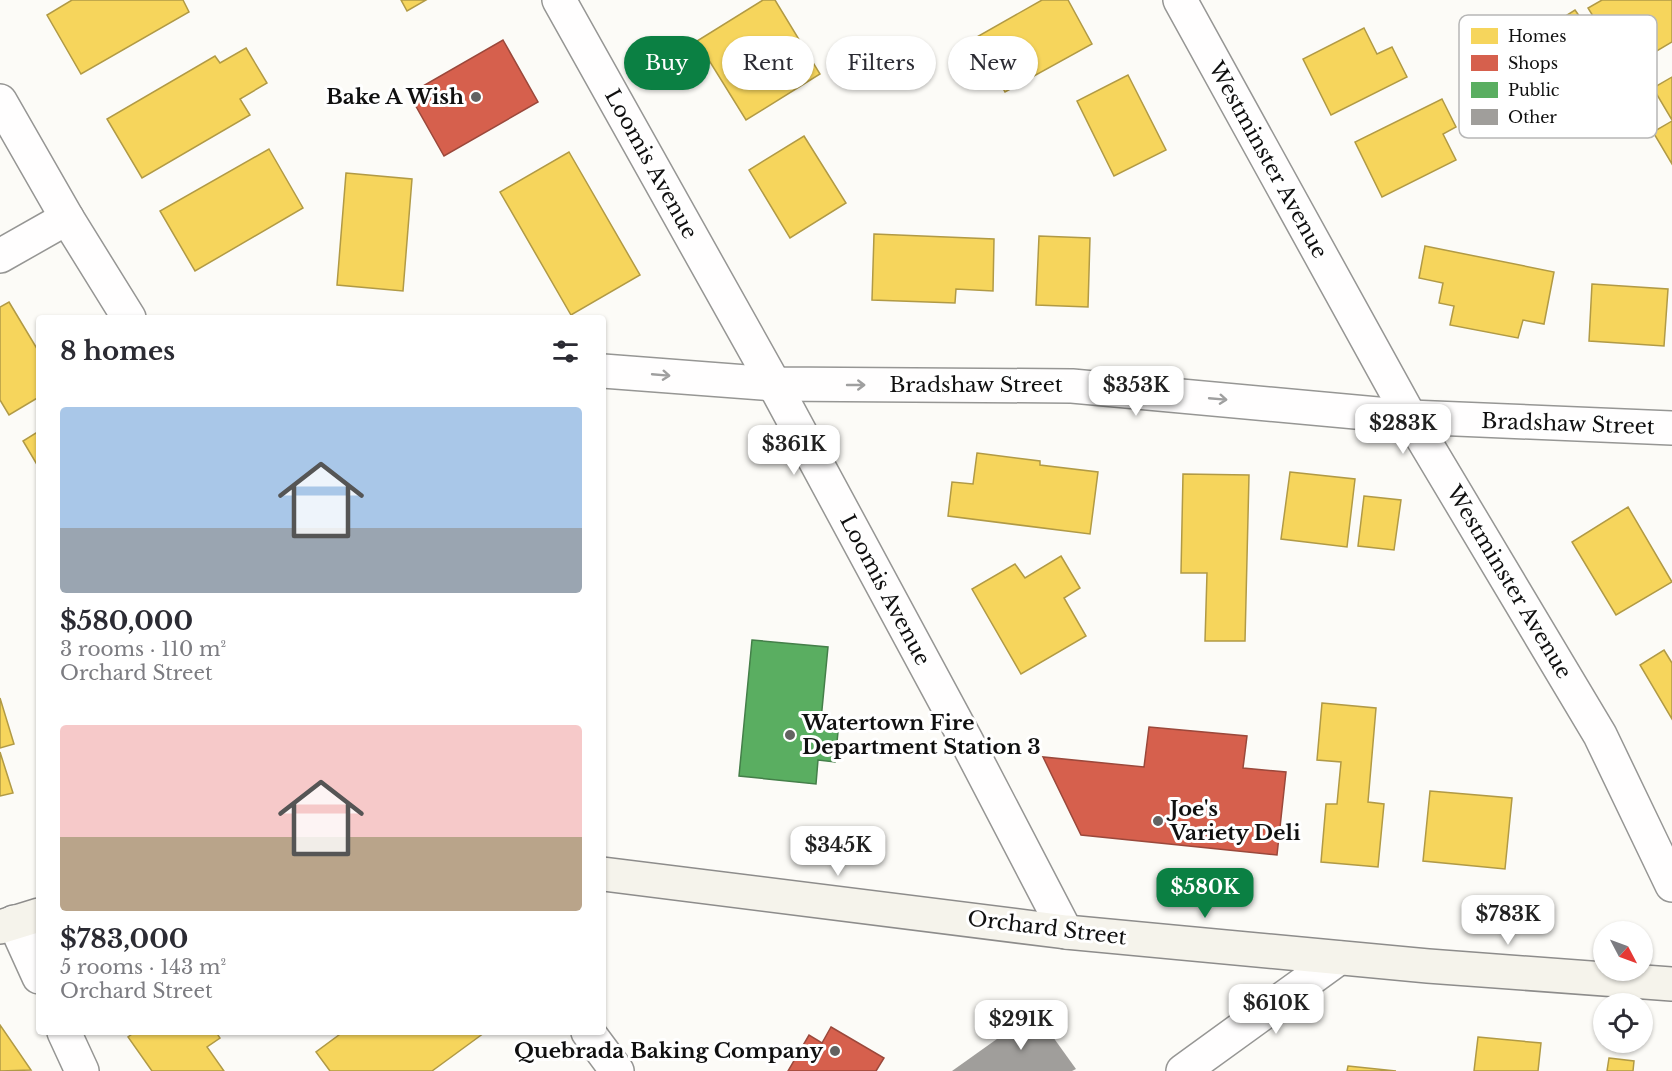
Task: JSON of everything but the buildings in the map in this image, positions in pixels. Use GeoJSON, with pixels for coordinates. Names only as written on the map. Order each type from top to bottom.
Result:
{"type":"FeatureCollection","features":[{"type":"Feature","properties":{"kind":"main road","name":"Orchard Street"},"geometry":{"type":"LineString","coordinates":[[606,874],[1066,932],[1339,958],[1672,984]]}},
{"type":"Feature","properties":{"kind":"street","name":"Loomis Avenue"},"geometry":{"type":"LineString","coordinates":[[558,0],[774,384],[1066,932]]}},
{"type":"Feature","properties":{"kind":"street","name":"Westminster Avenue"},"geometry":{"type":"LineString","coordinates":[[1180,0],[1410,417],[1600,735],[1672,885]]}},
{"type":"Feature","properties":{"kind":"street"},"geometry":{"type":"LineString","coordinates":[[0,101],[67,218],[127,315]]}},
{"type":"Feature","properties":{"kind":"street"},"geometry":{"type":"LineString","coordinates":[[0,256],[67,218]]}},
{"type":"Feature","properties":{"kind":"street","name":"Bradshaw Street"},"geometry":{"type":"LineString","coordinates":[[606,371],[774,384],[1072,386],[1410,417],[1672,428]]}},
{"type":"Feature","properties":{"kind":"street"},"geometry":{"type":"LineString","coordinates":[[18,921],[36,969]]}},
{"type":"Feature","properties":{"kind":"street"},"geometry":{"type":"LineString","coordinates":[[1183,1071],[1339,958]]}},
{"type":"Feature","properties":{"kind":"street"},"geometry":{"type":"LineString","coordinates":[[65,1035],[82,1071]]}},
{"type":"Feature","properties":{"kind":"street"},"geometry":{"type":"LineString","coordinates":[[590,1035],[617,1071]]}},
{"type":"Feature","properties":{"kind":"place","name":"Bake A Wish"},"geometry":{"type":"Point","coordinates":[476,97]}},
{"type":"Feature","properties":{"kind":"place","name":"Watertown Fire Department Station 3"},"geometry":{"type":"Point","coordinates":[790,735]}},
{"type":"Feature","properties":{"kind":"place","name":"Joe's Variety Deli"},"geometry":{"type":"Point","coordinates":[1158,821]}},
{"type":"Feature","properties":{"kind":"place","name":"Quebrada Baking Company"},"geometry":{"type":"Point","coordinates":[835,1051]}}]}
